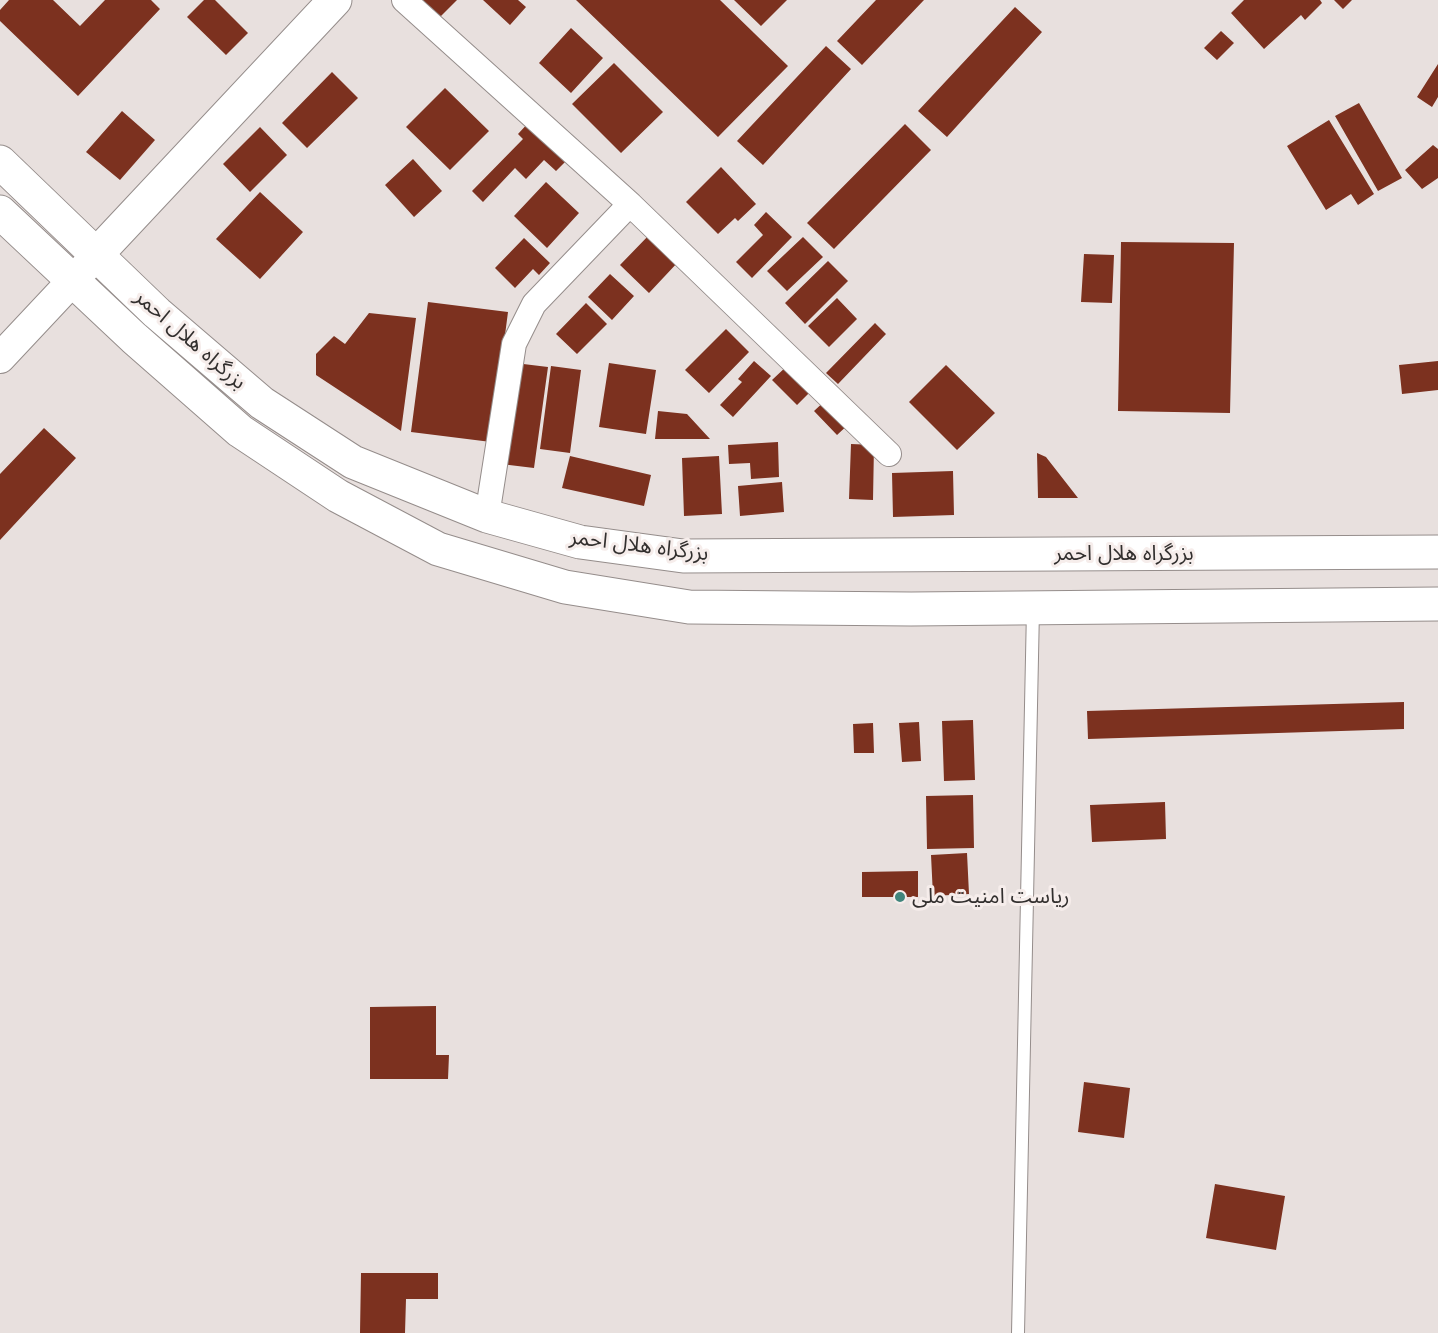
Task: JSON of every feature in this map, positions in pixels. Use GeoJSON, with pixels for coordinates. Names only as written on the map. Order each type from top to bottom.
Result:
{"type":"FeatureCollection","features":[{"type":"Feature","properties":{"kind":"main road"},"geometry":{"type":"LineString","coordinates":[[97,254],[335,0]]}},
{"type":"Feature","properties":{"kind":"main road","name":"بزرگراه هلال احمر"},"geometry":{"type":"LineString","coordinates":[[0,162],[157,313],[262,403],[352,462],[488,516],[580,542],[684,556],[1438,552]]}},
{"type":"Feature","properties":{"kind":"main road","name":"بزرگراه هلال احمر"},"geometry":{"type":"LineString","coordinates":[[0,212],[134,338],[240,431],[338,496],[438,549],[564,587],[689,607],[910,609],[1438,604]]}},
{"type":"Feature","properties":{"kind":"street"},"geometry":{"type":"LineString","coordinates":[[404,0],[630,204],[889,454]]}},
{"type":"Feature","properties":{"kind":"street"},"geometry":{"type":"LineString","coordinates":[[488,516],[513,344],[534,304],[630,204]]}},
{"type":"Feature","properties":{"kind":"street"},"geometry":{"type":"LineString","coordinates":[[0,358],[97,254]]}},
{"type":"Feature","properties":{"kind":"lane"},"geometry":{"type":"LineString","coordinates":[[1018,1333],[1033,608]]}},
{"type":"Feature","properties":{"kind":"building"},"geometry":{"type":"Polygon","coordinates":[[[9,0],[53,0],[80,26],[105,0],[151,0],[160,9],[78,96],[0,21],[0,10],[9,0]]]}},
{"type":"Feature","properties":{"kind":"building"},"geometry":{"type":"Polygon","coordinates":[[[204,0],[215,0],[248,33],[226,55],[187,17],[204,0]]]}},
{"type":"Feature","properties":{"kind":"building"},"geometry":{"type":"Polygon","coordinates":[[[413,0],[457,0],[434,23],[413,0]]]}},
{"type":"Feature","properties":{"kind":"building"},"geometry":{"type":"Polygon","coordinates":[[[483,0],[518,0],[526,7],[510,25],[483,0]]]}},
{"type":"Feature","properties":{"kind":"building"},"geometry":{"type":"Polygon","coordinates":[[[576,0],[720,0],[788,66],[718,137],[576,0]]]}},
{"type":"Feature","properties":{"kind":"building"},"geometry":{"type":"Polygon","coordinates":[[[734,0],[787,0],[761,26],[734,0]]]}},
{"type":"Feature","properties":{"kind":"building"},"geometry":{"type":"Polygon","coordinates":[[[876,0],[924,0],[862,65],[837,41],[876,0]]]}},
{"type":"Feature","properties":{"kind":"building"},"geometry":{"type":"Polygon","coordinates":[[[1244,0],[1320,0],[1322,3],[1305,20],[1301,15],[1264,49],[1231,13],[1244,0]]]}},
{"type":"Feature","properties":{"kind":"building"},"geometry":{"type":"Polygon","coordinates":[[[1334,0],[1352,0],[1343,9],[1334,0]]]}},
{"type":"Feature","properties":{"kind":"building"},"geometry":{"type":"Polygon","coordinates":[[[1015,7],[1042,32],[947,137],[918,111],[1015,7]]]}},
{"type":"Feature","properties":{"kind":"building"},"geometry":{"type":"Polygon","coordinates":[[[571,28],[603,58],[571,93],[539,63],[571,28]]]}},
{"type":"Feature","properties":{"kind":"building"},"geometry":{"type":"Polygon","coordinates":[[[1221,31],[1234,43],[1217,60],[1204,48],[1221,31]]]}},
{"type":"Feature","properties":{"kind":"building"},"geometry":{"type":"Polygon","coordinates":[[[826,46],[851,69],[763,165],[737,141],[826,46]]]}},
{"type":"Feature","properties":{"kind":"building"},"geometry":{"type":"Polygon","coordinates":[[[614,63],[663,112],[621,153],[572,104],[614,63]]]}},
{"type":"Feature","properties":{"kind":"building"},"geometry":{"type":"Polygon","coordinates":[[[1438,64],[1438,97],[1432,107],[1417,97],[1438,64]]]}},
{"type":"Feature","properties":{"kind":"building"},"geometry":{"type":"Polygon","coordinates":[[[332,72],[358,98],[307,148],[282,123],[332,72]]]}},
{"type":"Feature","properties":{"kind":"building"},"geometry":{"type":"Polygon","coordinates":[[[445,88],[489,131],[450,170],[406,127],[445,88]]]}},
{"type":"Feature","properties":{"kind":"building"},"geometry":{"type":"Polygon","coordinates":[[[1359,103],[1402,178],[1378,191],[1335,116],[1359,103]]]}},
{"type":"Feature","properties":{"kind":"building"},"geometry":{"type":"Polygon","coordinates":[[[122,111],[155,140],[120,180],[86,152],[122,111]]]}},
{"type":"Feature","properties":{"kind":"building"},"geometry":{"type":"Polygon","coordinates":[[[1329,120],[1374,194],[1358,205],[1351,194],[1326,210],[1287,146],[1329,120]]]}},
{"type":"Feature","properties":{"kind":"building"},"geometry":{"type":"Polygon","coordinates":[[[530,121],[568,159],[556,171],[544,160],[526,179],[515,168],[483,202],[472,191],[523,139],[518,134],[530,121]]]}},
{"type":"Feature","properties":{"kind":"building"},"geometry":{"type":"Polygon","coordinates":[[[905,124],[931,150],[834,249],[807,223],[905,124]]]}},
{"type":"Feature","properties":{"kind":"building"},"geometry":{"type":"Polygon","coordinates":[[[260,127],[287,155],[250,192],[223,164],[260,127]]]}},
{"type":"Feature","properties":{"kind":"building"},"geometry":{"type":"Polygon","coordinates":[[[1433,145],[1438,149],[1438,178],[1422,189],[1405,170],[1433,145]]]}},
{"type":"Feature","properties":{"kind":"building"},"geometry":{"type":"Polygon","coordinates":[[[413,159],[442,191],[414,217],[385,185],[413,159]]]}},
{"type":"Feature","properties":{"kind":"building"},"geometry":{"type":"Polygon","coordinates":[[[721,167],[756,204],[738,221],[735,218],[718,234],[686,202],[721,167]]]}},
{"type":"Feature","properties":{"kind":"building"},"geometry":{"type":"Polygon","coordinates":[[[546,182],[579,213],[547,248],[514,216],[546,182]]]}},
{"type":"Feature","properties":{"kind":"building"},"geometry":{"type":"Polygon","coordinates":[[[260,192],[303,232],[260,279],[216,239],[260,192]]]}},
{"type":"Feature","properties":{"kind":"building"},"geometry":{"type":"Polygon","coordinates":[[[766,212],[792,237],[752,278],[736,262],[763,235],[754,225],[766,212]]]}},
{"type":"Feature","properties":{"kind":"building"},"geometry":{"type":"Polygon","coordinates":[[[650,234],[679,261],[649,293],[620,265],[650,234]]]}},
{"type":"Feature","properties":{"kind":"building"},"geometry":{"type":"Polygon","coordinates":[[[803,237],[823,257],[787,291],[767,271],[803,237]]]}},
{"type":"Feature","properties":{"kind":"building"},"geometry":{"type":"Polygon","coordinates":[[[524,238],[550,263],[539,275],[533,269],[515,288],[495,268],[524,238]]]}},
{"type":"Feature","properties":{"kind":"building"},"geometry":{"type":"Polygon","coordinates":[[[1121,242],[1234,243],[1230,413],[1118,411],[1121,242]]]}},
{"type":"Feature","properties":{"kind":"building"},"geometry":{"type":"Polygon","coordinates":[[[1084,254],[1114,255],[1112,303],[1081,302],[1084,254]]]}},
{"type":"Feature","properties":{"kind":"building"},"geometry":{"type":"Polygon","coordinates":[[[828,261],[848,281],[805,324],[785,303],[828,261]]]}},
{"type":"Feature","properties":{"kind":"building"},"geometry":{"type":"Polygon","coordinates":[[[610,274],[634,296],[612,320],[588,297],[610,274]]]}},
{"type":"Feature","properties":{"kind":"building"},"geometry":{"type":"Polygon","coordinates":[[[837,298],[857,319],[829,347],[808,326],[837,298]]]}},
{"type":"Feature","properties":{"kind":"building"},"geometry":{"type":"Polygon","coordinates":[[[428,302],[508,312],[491,442],[411,432],[428,302]]]}},
{"type":"Feature","properties":{"kind":"building"},"geometry":{"type":"Polygon","coordinates":[[[586,303],[607,324],[577,354],[556,334],[586,303]]]}},
{"type":"Feature","properties":{"kind":"building"},"geometry":{"type":"Polygon","coordinates":[[[369,313],[416,318],[401,431],[316,375],[316,354],[334,336],[345,344],[369,313]]]}},
{"type":"Feature","properties":{"kind":"building"},"geometry":{"type":"Polygon","coordinates":[[[875,323],[886,334],[838,384],[826,373],[875,323]]]}},
{"type":"Feature","properties":{"kind":"building"},"geometry":{"type":"Polygon","coordinates":[[[726,329],[749,352],[709,393],[685,370],[726,329]]]}},
{"type":"Feature","properties":{"kind":"building"},"geometry":{"type":"Polygon","coordinates":[[[754,361],[771,376],[733,417],[720,405],[742,382],[738,379],[754,361]]]}},
{"type":"Feature","properties":{"kind":"building"},"geometry":{"type":"Polygon","coordinates":[[[1438,361],[1438,390],[1402,394],[1399,365],[1438,361]]]}},
{"type":"Feature","properties":{"kind":"building"},"geometry":{"type":"Polygon","coordinates":[[[515,363],[548,367],[534,468],[501,464],[515,363]]]}},
{"type":"Feature","properties":{"kind":"building"},"geometry":{"type":"Polygon","coordinates":[[[609,363],[656,370],[646,434],[599,427],[609,363]]]}},
{"type":"Feature","properties":{"kind":"building"},"geometry":{"type":"Polygon","coordinates":[[[788,365],[812,390],[797,405],[772,380],[788,365]]]}},
{"type":"Feature","properties":{"kind":"building"},"geometry":{"type":"Polygon","coordinates":[[[946,365],[995,413],[957,450],[909,402],[946,365]]]}},
{"type":"Feature","properties":{"kind":"building"},"geometry":{"type":"Polygon","coordinates":[[[551,366],[581,370],[570,453],[540,449],[551,366]]]}},
{"type":"Feature","properties":{"kind":"building"},"geometry":{"type":"Polygon","coordinates":[[[828,398],[851,422],[837,435],[814,411],[828,398]]]}},
{"type":"Feature","properties":{"kind":"building"},"geometry":{"type":"Polygon","coordinates":[[[658,411],[687,414],[710,439],[655,439],[658,411]]]}},
{"type":"Feature","properties":{"kind":"building"},"geometry":{"type":"Polygon","coordinates":[[[44,428],[76,458],[0,540],[0,474],[44,428]]]}},
{"type":"Feature","properties":{"kind":"building"},"geometry":{"type":"Polygon","coordinates":[[[778,442],[779,477],[751,479],[750,463],[729,464],[728,445],[778,442]]]}},
{"type":"Feature","properties":{"kind":"building"},"geometry":{"type":"Polygon","coordinates":[[[851,444],[874,445],[873,500],[849,499],[851,444]]]}},
{"type":"Feature","properties":{"kind":"building"},"geometry":{"type":"Polygon","coordinates":[[[1037,453],[1046,457],[1078,498],[1038,498],[1037,453]]]}},
{"type":"Feature","properties":{"kind":"building"},"geometry":{"type":"Polygon","coordinates":[[[570,456],[651,475],[644,506],[562,488],[570,456]]]}},
{"type":"Feature","properties":{"kind":"building"},"geometry":{"type":"Polygon","coordinates":[[[719,456],[722,514],[684,516],[682,458],[719,456]]]}},
{"type":"Feature","properties":{"kind":"building"},"geometry":{"type":"Polygon","coordinates":[[[953,471],[954,515],[893,517],[892,473],[953,471]]]}},
{"type":"Feature","properties":{"kind":"building"},"geometry":{"type":"Polygon","coordinates":[[[782,482],[784,512],[740,516],[738,486],[782,482]]]}},
{"type":"Feature","properties":{"kind":"building"},"geometry":{"type":"Polygon","coordinates":[[[1404,702],[1404,729],[1088,739],[1087,711],[1404,702]]]}},
{"type":"Feature","properties":{"kind":"building"},"geometry":{"type":"Polygon","coordinates":[[[973,720],[975,780],[944,781],[942,721],[973,720]]]}},
{"type":"Feature","properties":{"kind":"building"},"geometry":{"type":"Polygon","coordinates":[[[919,722],[921,761],[902,762],[899,723],[919,722]]]}},
{"type":"Feature","properties":{"kind":"building"},"geometry":{"type":"Polygon","coordinates":[[[873,723],[874,753],[854,753],[853,724],[873,723]]]}},
{"type":"Feature","properties":{"kind":"building"},"geometry":{"type":"Polygon","coordinates":[[[973,795],[974,848],[927,849],[926,796],[973,795]]]}},
{"type":"Feature","properties":{"kind":"building"},"geometry":{"type":"Polygon","coordinates":[[[1165,802],[1166,839],[1092,842],[1090,805],[1165,802]]]}},
{"type":"Feature","properties":{"kind":"building"},"geometry":{"type":"Polygon","coordinates":[[[967,853],[969,894],[933,896],[931,855],[967,853]]]}},
{"type":"Feature","properties":{"kind":"building"},"geometry":{"type":"Polygon","coordinates":[[[918,871],[918,897],[862,897],[862,872],[918,871]]]}},
{"type":"Feature","properties":{"kind":"building"},"geometry":{"type":"Polygon","coordinates":[[[436,1006],[436,1055],[449,1055],[448,1079],[370,1079],[370,1007],[436,1006]]]}},
{"type":"Feature","properties":{"kind":"building"},"geometry":{"type":"Polygon","coordinates":[[[1084,1082],[1130,1088],[1124,1138],[1078,1132],[1084,1082]]]}},
{"type":"Feature","properties":{"kind":"building"},"geometry":{"type":"Polygon","coordinates":[[[1215,1184],[1285,1196],[1276,1250],[1206,1238],[1215,1184]]]}},
{"type":"Feature","properties":{"kind":"building"},"geometry":{"type":"Polygon","coordinates":[[[361,1273],[438,1273],[438,1299],[406,1299],[405,1333],[360,1333],[361,1273]]]}},
{"type":"Feature","properties":{"kind":"place","name":"ریاست امنیت ملی"},"geometry":{"type":"Point","coordinates":[900,897]}}]}
